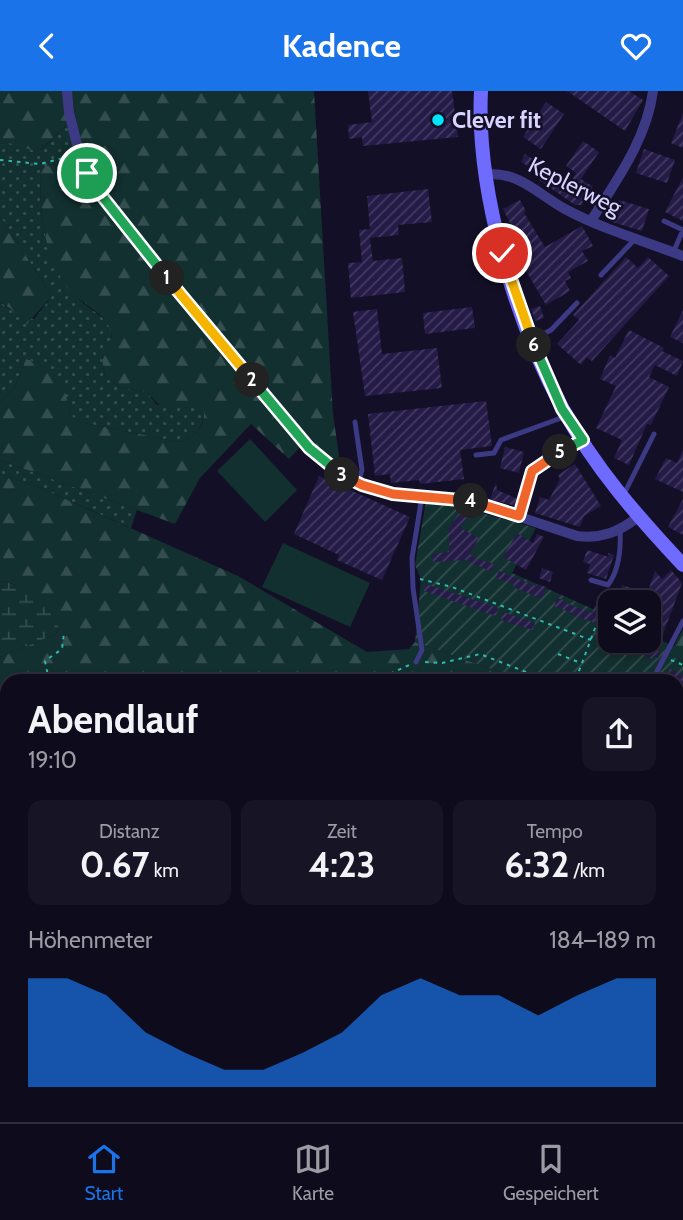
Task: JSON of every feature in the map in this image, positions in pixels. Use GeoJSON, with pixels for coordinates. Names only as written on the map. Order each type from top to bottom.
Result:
{"type":"FeatureCollection","features":[{"type":"Feature","properties":{"kind":"street"},"geometry":{"type":"LineString","coordinates":[[67,91],[69,113],[79,153],[98,191],[294,431],[309,448],[340,474],[393,494],[475,502],[577,536],[604,536],[620,530],[638,517]]}},
{"type":"Feature","properties":{"kind":"street"},"geometry":{"type":"LineString","coordinates":[[481,91],[482,136],[495,230],[532,340],[567,415],[583,440],[638,517],[683,565]]}},
{"type":"Feature","properties":{"kind":"street"},"geometry":{"type":"LineString","coordinates":[[591,221],[631,157],[648,115],[651,92]]}},
{"type":"Feature","properties":{"kind":"street","name":"Keplerweg"},"geometry":{"type":"LineString","coordinates":[[487,174],[498,173],[514,177],[564,209],[678,255]]}},
{"type":"Feature","properties":{"kind":"lane"},"geometry":{"type":"LineString","coordinates":[[664,221],[683,230],[678,255]]}},
{"type":"Feature","properties":{"kind":"lane"},"geometry":{"type":"LineString","coordinates":[[601,275],[636,238]]}},
{"type":"Feature","properties":{"kind":"lane"},"geometry":{"type":"LineString","coordinates":[[532,340],[551,330],[577,303]]}},
{"type":"Feature","properties":{"kind":"lane"},"geometry":{"type":"LineString","coordinates":[[476,455],[494,453],[501,440],[567,415]]}},
{"type":"Feature","properties":{"kind":"lane"},"geometry":{"type":"LineString","coordinates":[[355,422],[362,470],[358,483]]}},
{"type":"Feature","properties":{"kind":"lane"},"geometry":{"type":"LineString","coordinates":[[623,497],[654,434]]}},
{"type":"Feature","properties":{"kind":"lane"},"geometry":{"type":"LineString","coordinates":[[519,516],[532,471],[550,457],[583,440]]}},
{"type":"Feature","properties":{"kind":"lane"},"geometry":{"type":"LineString","coordinates":[[416,662],[422,650],[412,558],[422,496]]}},
{"type":"Feature","properties":{"kind":"lane"},"geometry":{"type":"LineString","coordinates":[[591,580],[608,585],[612,581],[620,551],[620,530]]}},
{"type":"Feature","properties":{"kind":"lane"},"geometry":{"type":"LineString","coordinates":[[656,674],[683,621]]}},
{"type":"Feature","properties":{"kind":"path"},"geometry":{"type":"LineString","coordinates":[[0,160],[40,164],[79,153]]}},
{"type":"Feature","properties":{"kind":"path"},"geometry":{"type":"LineString","coordinates":[[412,576],[452,587],[591,640]]}},
{"type":"Feature","properties":{"kind":"path"},"geometry":{"type":"LineString","coordinates":[[578,674],[598,621]]}},
{"type":"Feature","properties":{"kind":"path"},"geometry":{"type":"LineString","coordinates":[[48,674],[46,661],[62,649],[64,633]]}},
{"type":"Feature","properties":{"kind":"path"},"geometry":{"type":"LineString","coordinates":[[661,642],[670,646]]}},
{"type":"Feature","properties":{"kind":"path"},"geometry":{"type":"LineString","coordinates":[[390,674],[416,662],[442,663],[481,654],[531,674]]}},
{"type":"Feature","properties":{"kind":"path"},"geometry":{"type":"LineString","coordinates":[[558,654],[582,663]]}},
{"type":"Feature","properties":{"kind":"path"},"geometry":{"type":"LineString","coordinates":[[664,658],[683,665]]}},
{"type":"Feature","properties":{"kind":"green space"},"geometry":{"type":"Polygon","coordinates":[[[0,91],[63,91],[67,125],[38,152],[9,143],[0,144],[0,91]]]}},
{"type":"Feature","properties":{"kind":"green space"},"geometry":{"type":"Polygon","coordinates":[[[71,91],[314,91],[333,414],[341,470],[307,440],[289,459],[251,424],[200,478],[175,524],[0,460],[0,402],[15,387],[26,359],[46,367],[53,373],[66,394],[70,415],[80,422],[179,442],[196,433],[203,422],[200,404],[160,406],[147,392],[121,388],[105,376],[102,360],[112,338],[110,329],[101,316],[67,287],[52,260],[44,230],[40,167],[91,158],[79,138],[71,91]]]}},
{"type":"Feature","properties":{"kind":"green space"},"geometry":{"type":"Polygon","coordinates":[[[67,125],[79,160],[40,167],[41,208],[49,248],[71,290],[105,320],[111,331],[112,339],[102,360],[105,376],[121,388],[147,392],[157,405],[200,404],[205,410],[197,431],[179,442],[80,422],[70,415],[57,379],[44,367],[26,359],[15,387],[0,402],[0,302],[18,315],[34,319],[52,296],[0,216],[0,144],[9,142],[41,150],[67,125]]]}},
{"type":"Feature","properties":{"kind":"green space"},"geometry":{"type":"Polygon","coordinates":[[[0,216],[52,296],[26,325],[0,302],[0,216]]]}},
{"type":"Feature","properties":{"kind":"green space"},"geometry":{"type":"Polygon","coordinates":[[[250,439],[297,490],[265,522],[217,471],[250,439]]]}},
{"type":"Feature","properties":{"kind":"green space"},"geometry":{"type":"Polygon","coordinates":[[[0,460],[137,510],[131,528],[36,486],[0,474],[0,460]]]}},
{"type":"Feature","properties":{"kind":"green space"},"geometry":{"type":"Polygon","coordinates":[[[0,474],[36,486],[238,576],[367,652],[409,649],[415,642],[506,674],[0,674],[0,657],[56,634],[59,630],[50,610],[30,592],[0,581],[0,474]]]}},
{"type":"Feature","properties":{"kind":"green space"},"geometry":{"type":"Polygon","coordinates":[[[426,502],[464,508],[536,528],[512,573],[598,611],[598,653],[661,653],[661,640],[674,646],[669,655],[683,661],[683,674],[506,674],[415,642],[421,579],[415,565],[426,502]]]}},
{"type":"Feature","properties":{"kind":"green space"},"geometry":{"type":"Polygon","coordinates":[[[283,543],[370,583],[350,627],[262,587],[283,543]]]}},
{"type":"Feature","properties":{"kind":"green space"},"geometry":{"type":"Polygon","coordinates":[[[0,581],[27,587],[38,594],[56,618],[59,630],[56,634],[0,657],[0,581]]]}},
{"type":"Feature","properties":{"kind":"green space"},"geometry":{"type":"Polygon","coordinates":[[[683,629],[683,661],[669,655],[683,629]]]}},
{"type":"Feature","properties":{"kind":"building"},"geometry":{"type":"Polygon","coordinates":[[[368,91],[452,91],[458,137],[363,146],[362,137],[349,139],[348,125],[372,122],[368,91]]]}},
{"type":"Feature","properties":{"kind":"building"},"geometry":{"type":"Polygon","coordinates":[[[567,91],[629,91],[643,100],[625,131],[567,91]]]}},
{"type":"Feature","properties":{"kind":"building"},"geometry":{"type":"Polygon","coordinates":[[[546,102],[564,114],[541,149],[523,137],[546,102]]]}},
{"type":"Feature","properties":{"kind":"building"},"geometry":{"type":"Polygon","coordinates":[[[683,113],[683,148],[671,143],[683,113]]]}},
{"type":"Feature","properties":{"kind":"building"},"geometry":{"type":"Polygon","coordinates":[[[583,141],[599,152],[581,179],[593,187],[581,205],[575,205],[539,180],[541,177],[536,171],[521,162],[525,154],[570,183],[576,173],[566,166],[583,141]]]}},
{"type":"Feature","properties":{"kind":"building"},"geometry":{"type":"Polygon","coordinates":[[[644,149],[675,160],[667,183],[636,173],[644,149]]]}},
{"type":"Feature","properties":{"kind":"building"},"geometry":{"type":"Polygon","coordinates":[[[683,177],[683,221],[665,212],[683,177]]]}},
{"type":"Feature","properties":{"kind":"building"},"geometry":{"type":"Polygon","coordinates":[[[428,189],[432,222],[398,225],[399,235],[370,238],[373,261],[402,258],[405,292],[351,298],[348,263],[362,262],[359,230],[370,229],[367,196],[428,189]]]}},
{"type":"Feature","properties":{"kind":"building"},"geometry":{"type":"Polygon","coordinates":[[[520,200],[526,211],[524,213],[545,247],[582,226],[593,246],[582,251],[588,261],[568,272],[571,278],[565,281],[570,291],[546,305],[518,257],[525,253],[503,209],[520,200]]]}},
{"type":"Feature","properties":{"kind":"building"},"geometry":{"type":"Polygon","coordinates":[[[619,200],[649,209],[642,231],[612,222],[619,200]]]}},
{"type":"Feature","properties":{"kind":"building"},"geometry":{"type":"Polygon","coordinates":[[[626,257],[638,268],[648,257],[669,276],[592,361],[587,357],[581,365],[557,344],[579,320],[573,315],[626,257]]]}},
{"type":"Feature","properties":{"kind":"building"},"geometry":{"type":"Polygon","coordinates":[[[540,306],[544,318],[535,321],[531,309],[540,306]]]}},
{"type":"Feature","properties":{"kind":"building"},"geometry":{"type":"Polygon","coordinates":[[[472,307],[475,328],[425,334],[423,313],[472,307]]]}},
{"type":"Feature","properties":{"kind":"building"},"geometry":{"type":"Polygon","coordinates":[[[377,309],[382,354],[437,348],[442,388],[365,396],[353,312],[377,309]]]}},
{"type":"Feature","properties":{"kind":"building"},"geometry":{"type":"Polygon","coordinates":[[[683,310],[683,343],[670,337],[683,310]]]}},
{"type":"Feature","properties":{"kind":"building"},"geometry":{"type":"Polygon","coordinates":[[[629,330],[683,361],[677,376],[655,365],[649,377],[669,387],[651,425],[647,424],[629,465],[614,458],[622,440],[596,428],[616,386],[600,379],[610,355],[615,358],[629,330]]]}},
{"type":"Feature","properties":{"kind":"building"},"geometry":{"type":"Polygon","coordinates":[[[486,401],[492,446],[460,450],[464,479],[420,484],[419,480],[391,483],[390,474],[375,476],[368,414],[486,401]]]}},
{"type":"Feature","properties":{"kind":"building"},"geometry":{"type":"Polygon","coordinates":[[[505,447],[524,452],[519,473],[500,468],[505,447]]]}},
{"type":"Feature","properties":{"kind":"building"},"geometry":{"type":"Polygon","coordinates":[[[683,450],[683,492],[655,479],[666,458],[677,463],[683,450]]]}},
{"type":"Feature","properties":{"kind":"building"},"geometry":{"type":"Polygon","coordinates":[[[575,464],[601,506],[584,516],[580,527],[535,513],[540,497],[549,500],[560,479],[558,475],[575,464]]]}},
{"type":"Feature","properties":{"kind":"building"},"geometry":{"type":"Polygon","coordinates":[[[319,476],[410,517],[382,580],[337,560],[339,555],[294,534],[319,476]]]}},
{"type":"Feature","properties":{"kind":"building"},"geometry":{"type":"Polygon","coordinates":[[[496,483],[497,490],[518,499],[516,506],[490,499],[496,483]]]}},
{"type":"Feature","properties":{"kind":"building"},"geometry":{"type":"Polygon","coordinates":[[[683,499],[683,535],[668,527],[683,499]]]}},
{"type":"Feature","properties":{"kind":"building"},"geometry":{"type":"Polygon","coordinates":[[[459,513],[467,519],[460,528],[479,538],[470,554],[494,564],[492,572],[465,560],[433,562],[432,554],[449,552],[449,528],[459,513]]]}},
{"type":"Feature","properties":{"kind":"building"},"geometry":{"type":"Polygon","coordinates":[[[517,533],[533,543],[537,534],[544,537],[526,570],[503,557],[517,533]]]}},
{"type":"Feature","properties":{"kind":"building"},"geometry":{"type":"Polygon","coordinates":[[[587,550],[609,557],[608,553],[614,555],[606,579],[587,573],[590,564],[583,562],[587,550]]]}},
{"type":"Feature","properties":{"kind":"building"},"geometry":{"type":"Polygon","coordinates":[[[542,568],[553,572],[550,582],[539,578],[542,568]]]}},
{"type":"Feature","properties":{"kind":"building"},"geometry":{"type":"Polygon","coordinates":[[[671,570],[682,583],[662,637],[661,590],[649,588],[655,571],[662,579],[671,570]]]}},
{"type":"Feature","properties":{"kind":"building"},"geometry":{"type":"Polygon","coordinates":[[[499,571],[536,586],[546,587],[542,599],[496,578],[499,571]]]}},
{"type":"Feature","properties":{"kind":"building"},"geometry":{"type":"Polygon","coordinates":[[[426,584],[498,608],[496,616],[424,591],[426,584]]]}},
{"type":"Feature","properties":{"kind":"building"},"geometry":{"type":"Polygon","coordinates":[[[622,585],[638,590],[620,590],[622,585]]]}},
{"type":"Feature","properties":{"kind":"building"},"geometry":{"type":"Polygon","coordinates":[[[557,598],[592,613],[598,599],[598,619],[596,623],[554,606],[557,598]]]}},
{"type":"Feature","properties":{"kind":"building"},"geometry":{"type":"Polygon","coordinates":[[[503,612],[535,623],[533,630],[501,620],[503,612]]]}},
{"type":"Feature","properties":{"kind":"building"},"geometry":{"type":"Polygon","coordinates":[[[643,653],[660,653],[658,658],[653,656],[652,659],[645,656],[643,653]]]}},
{"type":"Feature","properties":{"kind":"building"},"geometry":{"type":"Polygon","coordinates":[[[670,669],[681,674],[668,674],[670,669]]]}},
{"type":"Feature","properties":{"kind":"place","name":"Clever fit"},"geometry":{"type":"Point","coordinates":[438,120]}},
{"type":"Feature","properties":{"kind":"route"},"geometry":{"type":"LineString","coordinates":[[87,173],[149,257],[294,431],[309,448],[340,474],[362,485],[393,494],[458,499],[519,516],[532,471],[536,466],[583,440],[562,409],[525,323],[502,253]]}}]}
